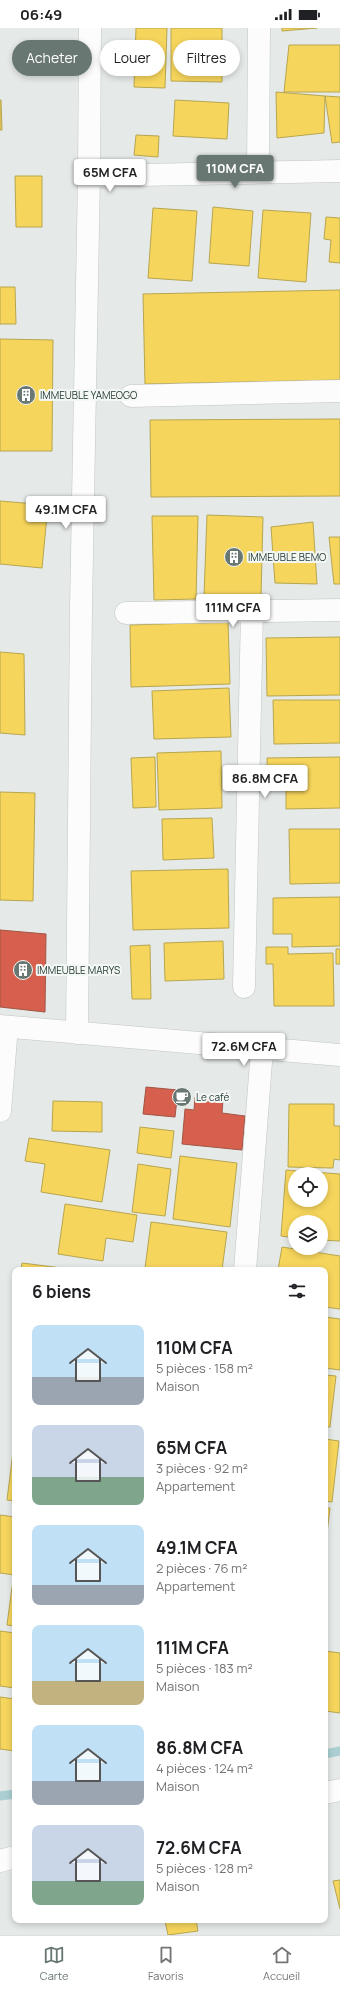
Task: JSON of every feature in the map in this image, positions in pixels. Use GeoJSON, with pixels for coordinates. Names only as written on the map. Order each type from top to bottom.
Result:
{"type":"FeatureCollection","features":[{"type":"Feature","properties":{"kind":"street"},"geometry":{"type":"LineString","coordinates":[[77,1033],[81,600],[90,176],[90,28]]}},
{"type":"Feature","properties":{"kind":"street"},"geometry":{"type":"LineString","coordinates":[[258,172],[259,28]]}},
{"type":"Feature","properties":{"kind":"street"},"geometry":{"type":"LineString","coordinates":[[90,176],[340,171]]}},
{"type":"Feature","properties":{"kind":"street"},"geometry":{"type":"LineString","coordinates":[[131,396],[340,391]]}},
{"type":"Feature","properties":{"kind":"street"},"geometry":{"type":"LineString","coordinates":[[126,614],[340,610]]}},
{"type":"Feature","properties":{"kind":"street"},"geometry":{"type":"LineString","coordinates":[[244,987],[252,611]]}},
{"type":"Feature","properties":{"kind":"street"},"geometry":{"type":"LineString","coordinates":[[0,1111],[3,1027],[340,1055]]}},
{"type":"Feature","properties":{"kind":"street"},"geometry":{"type":"LineString","coordinates":[[245,1267],[262,1049]]}},
{"type":"Feature","properties":{"kind":"street"},"geometry":{"type":"LineString","coordinates":[[328,1792],[340,1790]]}},
{"type":"Feature","properties":{"kind":"street"},"geometry":{"type":"LineString","coordinates":[[0,1851],[12,1849]]}},
{"type":"Feature","properties":{"kind":"street"},"geometry":{"type":"LineString","coordinates":[[0,1861],[12,1858]]}},
{"type":"Feature","properties":{"kind":"building: Logements"},"geometry":{"type":"Polygon","coordinates":[[[136,28],[167,28],[165,88],[134,87],[134,76],[165,76],[165,40],[136,40],[136,28]]]}},
{"type":"Feature","properties":{"kind":"building: Logements"},"geometry":{"type":"Polygon","coordinates":[[[171,28],[222,28],[222,40],[173,40],[173,76],[222,76],[222,82],[171,81],[171,28]]]}},
{"type":"Feature","properties":{"kind":"building: Logements"},"geometry":{"type":"Polygon","coordinates":[[[282,28],[317,28],[282,31],[282,28]]]}},
{"type":"Feature","properties":{"kind":"building: Logements"},"geometry":{"type":"Polygon","coordinates":[[[289,45],[340,45],[340,92],[284,92],[289,45]]]}},
{"type":"Feature","properties":{"kind":"building: Logements"},"geometry":{"type":"Polygon","coordinates":[[[276,92],[325,96],[324,133],[277,138],[276,92]]]}},
{"type":"Feature","properties":{"kind":"building: Logements"},"geometry":{"type":"Polygon","coordinates":[[[325,96],[340,97],[340,142],[332,143],[325,96]]]}},
{"type":"Feature","properties":{"kind":"building: Logements"},"geometry":{"type":"Polygon","coordinates":[[[1,100],[2,130],[0,130],[1,100]]]}},
{"type":"Feature","properties":{"kind":"building: Logements"},"geometry":{"type":"Polygon","coordinates":[[[175,100],[229,103],[227,139],[173,136],[175,100]]]}},
{"type":"Feature","properties":{"kind":"building: Logements"},"geometry":{"type":"Polygon","coordinates":[[[136,135],[159,136],[158,157],[134,155],[136,135]]]}},
{"type":"Feature","properties":{"kind":"building: Logements"},"geometry":{"type":"Polygon","coordinates":[[[15,176],[42,176],[42,227],[16,227],[15,176]]]}},
{"type":"Feature","properties":{"kind":"building: Logements"},"geometry":{"type":"Polygon","coordinates":[[[213,207],[253,211],[249,266],[209,263],[213,207]]]}},
{"type":"Feature","properties":{"kind":"building: Logements"},"geometry":{"type":"Polygon","coordinates":[[[153,208],[197,211],[192,281],[148,278],[153,208]]]}},
{"type":"Feature","properties":{"kind":"building: Logements"},"geometry":{"type":"Polygon","coordinates":[[[263,210],[311,213],[306,282],[258,278],[263,210]]]}},
{"type":"Feature","properties":{"kind":"building: Logements"},"geometry":{"type":"Polygon","coordinates":[[[326,217],[340,218],[340,263],[329,262],[331,240],[324,239],[326,217]]]}},
{"type":"Feature","properties":{"kind":"building: Logements"},"geometry":{"type":"Polygon","coordinates":[[[0,287],[15,287],[16,324],[0,324],[0,287]]]}},
{"type":"Feature","properties":{"kind":"building: Logements"},"geometry":{"type":"Polygon","coordinates":[[[340,290],[340,380],[145,384],[143,294],[340,290]]]}},
{"type":"Feature","properties":{"kind":"building: Logements","name":"IMMEUBLE YAMEOGO"},"geometry":{"type":"Polygon","coordinates":[[[0,339],[53,340],[52,451],[0,451],[0,339]]]}},
{"type":"Feature","properties":{"kind":"building: Logements"},"geometry":{"type":"Polygon","coordinates":[[[340,419],[340,496],[151,497],[150,420],[340,419]]]}},
{"type":"Feature","properties":{"kind":"building: Logements"},"geometry":{"type":"Polygon","coordinates":[[[0,501],[48,505],[42,568],[0,564],[0,501]]]}},
{"type":"Feature","properties":{"kind":"building: Logements","name":"IMMEUBLE BEMO"},"geometry":{"type":"Polygon","coordinates":[[[207,515],[263,517],[261,597],[204,596],[207,515]]]}},
{"type":"Feature","properties":{"kind":"building: Logements"},"geometry":{"type":"Polygon","coordinates":[[[152,516],[198,516],[196,599],[154,600],[152,516]]]}},
{"type":"Feature","properties":{"kind":"building: Logements"},"geometry":{"type":"Polygon","coordinates":[[[313,522],[317,584],[275,583],[271,527],[313,522]]]}},
{"type":"Feature","properties":{"kind":"building: Logements"},"geometry":{"type":"Polygon","coordinates":[[[329,537],[340,537],[340,584],[334,584],[329,537]]]}},
{"type":"Feature","properties":{"kind":"building: Logements"},"geometry":{"type":"Polygon","coordinates":[[[228,622],[230,684],[131,687],[130,625],[228,622]]]}},
{"type":"Feature","properties":{"kind":"building: Logements"},"geometry":{"type":"Polygon","coordinates":[[[340,637],[340,695],[267,696],[266,638],[340,637]]]}},
{"type":"Feature","properties":{"kind":"building: Logements"},"geometry":{"type":"Polygon","coordinates":[[[0,652],[24,654],[25,735],[0,733],[0,652]]]}},
{"type":"Feature","properties":{"kind":"building: Logements"},"geometry":{"type":"Polygon","coordinates":[[[229,688],[231,737],[154,739],[152,691],[229,688]]]}},
{"type":"Feature","properties":{"kind":"building: Logements"},"geometry":{"type":"Polygon","coordinates":[[[273,700],[340,700],[340,743],[274,744],[273,700]]]}},
{"type":"Feature","properties":{"kind":"building: Logements"},"geometry":{"type":"Polygon","coordinates":[[[221,751],[222,808],[159,810],[157,753],[221,751]]]}},
{"type":"Feature","properties":{"kind":"building: Logements"},"geometry":{"type":"Polygon","coordinates":[[[155,757],[156,807],[133,808],[131,758],[155,757]]]}},
{"type":"Feature","properties":{"kind":"building: Logements"},"geometry":{"type":"Polygon","coordinates":[[[340,757],[340,808],[286,809],[286,788],[268,788],[267,758],[340,757]]]}},
{"type":"Feature","properties":{"kind":"building: Logements"},"geometry":{"type":"Polygon","coordinates":[[[0,792],[35,793],[33,901],[0,900],[0,792]]]}},
{"type":"Feature","properties":{"kind":"building: Logements"},"geometry":{"type":"Polygon","coordinates":[[[212,818],[214,858],[163,860],[162,819],[212,818]]]}},
{"type":"Feature","properties":{"kind":"building: Logements"},"geometry":{"type":"Polygon","coordinates":[[[289,829],[340,829],[340,883],[290,884],[289,829]]]}},
{"type":"Feature","properties":{"kind":"building: Logements"},"geometry":{"type":"Polygon","coordinates":[[[228,869],[229,928],[133,930],[131,871],[228,869]]]}},
{"type":"Feature","properties":{"kind":"building: Logements"},"geometry":{"type":"Polygon","coordinates":[[[340,897],[340,946],[292,947],[292,934],[273,934],[273,898],[340,897]]]}},
{"type":"Feature","properties":{"kind":"building: Logements"},"geometry":{"type":"Polygon","coordinates":[[[223,941],[224,979],[165,981],[164,943],[223,941]]]}},
{"type":"Feature","properties":{"kind":"building: Logements"},"geometry":{"type":"Polygon","coordinates":[[[150,945],[151,999],[132,999],[130,946],[150,945]]]}},
{"type":"Feature","properties":{"kind":"building: Logements"},"geometry":{"type":"Polygon","coordinates":[[[266,947],[288,947],[288,954],[333,953],[334,1006],[274,1006],[273,964],[266,964],[266,947]]]}},
{"type":"Feature","properties":{"kind":"building: Logements"},"geometry":{"type":"Polygon","coordinates":[[[336,949],[340,949],[340,964],[336,964],[336,949]]]}},
{"type":"Feature","properties":{"kind":"building: Logements"},"geometry":{"type":"Polygon","coordinates":[[[53,1101],[102,1102],[102,1132],[52,1131],[53,1101]]]}},
{"type":"Feature","properties":{"kind":"building: Logements"},"geometry":{"type":"Polygon","coordinates":[[[289,1104],[334,1104],[334,1126],[340,1126],[340,1160],[334,1159],[333,1168],[288,1167],[289,1104]]]}},
{"type":"Feature","properties":{"kind":"building: Logements"},"geometry":{"type":"Polygon","coordinates":[[[140,1127],[174,1131],[171,1158],[137,1153],[140,1127]]]}},
{"type":"Feature","properties":{"kind":"building: Logements"},"geometry":{"type":"Polygon","coordinates":[[[29,1138],[110,1150],[102,1202],[41,1192],[45,1164],[25,1161],[29,1138]]]}},
{"type":"Feature","properties":{"kind":"building: Logements"},"geometry":{"type":"Polygon","coordinates":[[[180,1156],[237,1163],[230,1227],[173,1219],[180,1156]]]}},
{"type":"Feature","properties":{"kind":"building: Logements"},"geometry":{"type":"Polygon","coordinates":[[[138,1164],[171,1169],[165,1216],[132,1212],[138,1164]]]}},
{"type":"Feature","properties":{"kind":"building: Logements"},"geometry":{"type":"Polygon","coordinates":[[[286,1170],[288,1170],[288,1207],[328,1207],[328,1173],[340,1174],[340,1241],[328,1240],[328,1215],[288,1215],[288,1237],[281,1236],[286,1170]]]}},
{"type":"Feature","properties":{"kind":"building: Logements"},"geometry":{"type":"Polygon","coordinates":[[[65,1204],[137,1215],[133,1242],[106,1238],[103,1261],[58,1254],[65,1204]]]}},
{"type":"Feature","properties":{"kind":"building: Logements"},"geometry":{"type":"Polygon","coordinates":[[[151,1222],[227,1232],[222,1267],[145,1267],[151,1222]]]}},
{"type":"Feature","properties":{"kind":"building: Logements"},"geometry":{"type":"Polygon","coordinates":[[[282,1247],[288,1248],[288,1255],[328,1254],[340,1256],[340,1309],[328,1307],[328,1267],[279,1267],[282,1247]]]}},
{"type":"Feature","properties":{"kind":"building: Logements"},"geometry":{"type":"Polygon","coordinates":[[[22,1263],[54,1267],[21,1267],[22,1263]]]}},
{"type":"Feature","properties":{"kind":"building: Logements"},"geometry":{"type":"Polygon","coordinates":[[[328,1317],[340,1319],[340,1370],[328,1368],[328,1317]]]}},
{"type":"Feature","properties":{"kind":"building: Logements"},"geometry":{"type":"Polygon","coordinates":[[[328,1375],[336,1376],[330,1427],[328,1427],[328,1375]]]}},
{"type":"Feature","properties":{"kind":"building: Logements"},"geometry":{"type":"Polygon","coordinates":[[[328,1439],[339,1441],[332,1502],[328,1501],[328,1439]]]}},
{"type":"Feature","properties":{"kind":"building: Logements"},"geometry":{"type":"Polygon","coordinates":[[[12,1460],[12,1501],[7,1500],[12,1460]]]}},
{"type":"Feature","properties":{"kind":"building: Logements"},"geometry":{"type":"Polygon","coordinates":[[[328,1508],[330,1508],[328,1525],[328,1508]]]}},
{"type":"Feature","properties":{"kind":"building: Logements"},"geometry":{"type":"Polygon","coordinates":[[[0,1515],[12,1517],[12,1575],[0,1573],[0,1515]]]}},
{"type":"Feature","properties":{"kind":"building: Logements"},"geometry":{"type":"Polygon","coordinates":[[[12,1587],[12,1626],[7,1625],[12,1587]]]}},
{"type":"Feature","properties":{"kind":"building: Logements"},"geometry":{"type":"Polygon","coordinates":[[[0,1631],[12,1633],[12,1688],[0,1686],[0,1631]]]}},
{"type":"Feature","properties":{"kind":"building: Logements"},"geometry":{"type":"Polygon","coordinates":[[[328,1651],[340,1653],[340,1713],[328,1711],[328,1651]]]}},
{"type":"Feature","properties":{"kind":"building: Logements"},"geometry":{"type":"Polygon","coordinates":[[[0,1697],[12,1699],[12,1751],[0,1749],[0,1697]]]}},
{"type":"Feature","properties":{"kind":"building: Logements"},"geometry":{"type":"Polygon","coordinates":[[[340,1880],[340,1909],[333,1881],[340,1880]]]}},
{"type":"Feature","properties":{"kind":"building: Logements"},"geometry":{"type":"Polygon","coordinates":[[[165,1923],[197,1923],[198,1931],[168,1935],[165,1923]]]}},
{"type":"Feature","properties":{"kind":"building: Commerces","name":"IMMEUBLE MARYS"},"geometry":{"type":"Polygon","coordinates":[[[0,930],[46,934],[45,1012],[0,1007],[0,930]]]}},
{"type":"Feature","properties":{"kind":"building: Commerces"},"geometry":{"type":"Polygon","coordinates":[[[146,1087],[178,1090],[175,1117],[143,1114],[146,1087]]]}},
{"type":"Feature","properties":{"kind":"building: Commerces"},"geometry":{"type":"Polygon","coordinates":[[[195,1097],[223,1100],[222,1113],[245,1116],[242,1150],[182,1144],[185,1109],[194,1110],[195,1097]]]}},
{"type":"Feature","properties":{"kind":"waterway"},"geometry":{"type":"LineString","coordinates":[[328,1753],[340,1751]]}},
{"type":"Feature","properties":{"kind":"waterway"},"geometry":{"type":"LineString","coordinates":[[0,1796],[12,1794]]}},
{"type":"Feature","properties":{"kind":"place","name":"IMMEUBLE YAMEOGO"},"geometry":{"type":"Point","coordinates":[26,395]}},
{"type":"Feature","properties":{"kind":"place","name":"IMMEUBLE BEMO"},"geometry":{"type":"Point","coordinates":[234,557]}},
{"type":"Feature","properties":{"kind":"place","name":"IMMEUBLE MARYS"},"geometry":{"type":"Point","coordinates":[23,970]}},
{"type":"Feature","properties":{"kind":"place","name":"Le café"},"geometry":{"type":"Point","coordinates":[182,1097]}}]}
